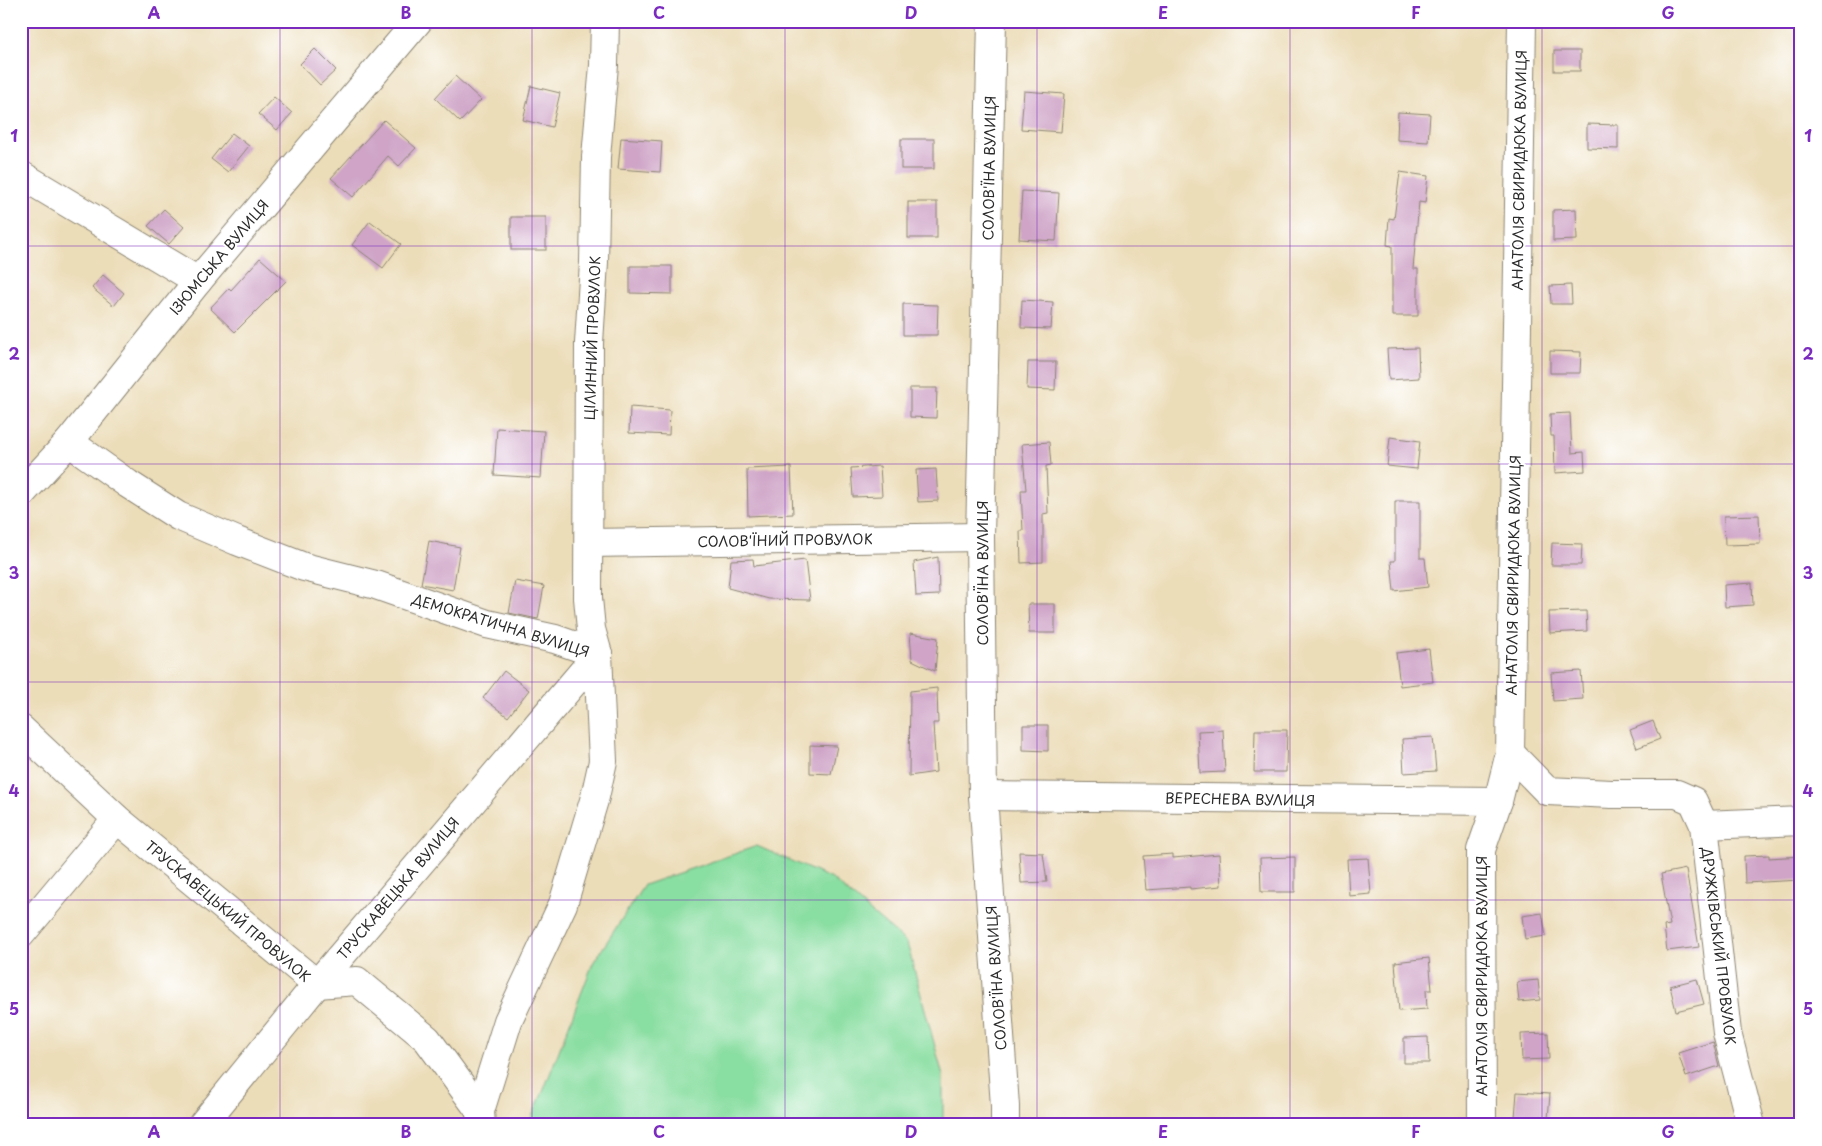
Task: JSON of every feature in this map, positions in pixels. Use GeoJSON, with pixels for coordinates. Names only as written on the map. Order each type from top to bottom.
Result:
{"type":"FeatureCollection","features":[{"type":"Feature","properties":{"kind":"street","name":"ІЗЮМСЬКА ВУЛИЦЯ"},"geometry":{"type":"LineString","coordinates":[[21,494],[68,442],[198,281],[418,21]]}},
{"type":"Feature","properties":{"kind":"street","name":"ЦІЛИННИЙ ПРОВУЛОК"},"geometry":{"type":"LineString","coordinates":[[598,654],[592,629],[588,598],[589,343],[594,262],[596,156],[604,65],[604,21]]}},
{"type":"Feature","properties":{"kind":"street","name":"СОЛОВ'ЇНА ВУЛИЦЯ"},"geometry":{"type":"LineString","coordinates":[[992,21],[980,537],[983,796],[1004,1096],[1004,1125]]}},
{"type":"Feature","properties":{"kind":"street","name":"АНАТОЛІЯ СВИРИДЮКА ВУЛИЦЯ"},"geometry":{"type":"LineString","coordinates":[[1482,1125],[1481,850],[1498,802],[1510,753],[1522,21]]}},
{"type":"Feature","properties":{"kind":"street"},"geometry":{"type":"LineString","coordinates":[[21,175],[198,281]]}},
{"type":"Feature","properties":{"kind":"street","name":"ДЕМОКРАТИЧНА ВУЛИЦЯ"},"geometry":{"type":"LineString","coordinates":[[68,442],[178,516],[236,541],[304,567],[376,585],[487,624],[556,639],[598,654],[603,761],[596,796],[563,904],[508,1021],[480,1118]]}},
{"type":"Feature","properties":{"kind":"street","name":"СОЛОВ'ЇНИЙ ПРОВУЛОК"},"geometry":{"type":"LineString","coordinates":[[589,543],[980,537]]}},
{"type":"Feature","properties":{"kind":"street","name":"ТРУСКАВЕЦЬКА ВУЛИЦЯ"},"geometry":{"type":"LineString","coordinates":[[202,1125],[316,984],[598,654]]}},
{"type":"Feature","properties":{"kind":"street","name":"ТРУСКАВЕЦЬКИЙ ПРОВУЛОК"},"geometry":{"type":"LineString","coordinates":[[21,729],[117,819],[316,984],[357,981],[427,1039],[480,1118]]}},
{"type":"Feature","properties":{"kind":"street"},"geometry":{"type":"LineString","coordinates":[[1510,753],[1547,791],[1612,794],[1678,794],[1693,801],[1704,825],[1801,821]]}},
{"type":"Feature","properties":{"kind":"street","name":"ВЕРЕСНЕВА ВУЛИЦЯ"},"geometry":{"type":"LineString","coordinates":[[983,796],[1498,802]]}},
{"type":"Feature","properties":{"kind":"street"},"geometry":{"type":"LineString","coordinates":[[21,934],[117,819]]}},
{"type":"Feature","properties":{"kind":"street","name":"ДРУЖКІВСЬКИЙ ПРОВУЛОК"},"geometry":{"type":"LineString","coordinates":[[1704,825],[1727,1033],[1752,1125]]}},
{"type":"Feature","properties":{"kind":"green space"},"geometry":{"type":"Polygon","coordinates":[[[757,846],[832,879],[907,943],[943,1076],[943,1125],[528,1125],[543,1092],[593,963],[644,885],[757,846]]]}},
{"type":"Feature","properties":{"kind":"building"},"geometry":{"type":"Polygon","coordinates":[[[315,49],[336,70],[320,85],[300,64],[315,49]]]}},
{"type":"Feature","properties":{"kind":"building"},"geometry":{"type":"Polygon","coordinates":[[[1554,51],[1580,51],[1580,71],[1554,71],[1554,51]]]}},
{"type":"Feature","properties":{"kind":"building"},"geometry":{"type":"Polygon","coordinates":[[[455,76],[481,100],[460,122],[435,98],[455,76]]]}},
{"type":"Feature","properties":{"kind":"building"},"geometry":{"type":"Polygon","coordinates":[[[531,86],[560,93],[552,127],[523,120],[531,86]]]}},
{"type":"Feature","properties":{"kind":"building"},"geometry":{"type":"Polygon","coordinates":[[[1024,91],[1064,94],[1061,132],[1021,129],[1024,91]]]}},
{"type":"Feature","properties":{"kind":"building"},"geometry":{"type":"Polygon","coordinates":[[[274,97],[292,113],[277,130],[258,114],[274,97]]]}},
{"type":"Feature","properties":{"kind":"building"},"geometry":{"type":"Polygon","coordinates":[[[1398,112],[1430,114],[1428,142],[1397,140],[1398,112]]]}},
{"type":"Feature","properties":{"kind":"building"},"geometry":{"type":"Polygon","coordinates":[[[384,120],[416,148],[399,166],[388,156],[353,197],[331,178],[384,120]]]}},
{"type":"Feature","properties":{"kind":"building"},"geometry":{"type":"Polygon","coordinates":[[[1587,124],[1618,125],[1618,149],[1587,148],[1587,124]]]}},
{"type":"Feature","properties":{"kind":"building"},"geometry":{"type":"Polygon","coordinates":[[[232,133],[249,146],[228,172],[211,159],[232,133]]]}},
{"type":"Feature","properties":{"kind":"building"},"geometry":{"type":"Polygon","coordinates":[[[621,138],[662,141],[660,172],[618,169],[621,138]]]}},
{"type":"Feature","properties":{"kind":"building"},"geometry":{"type":"Polygon","coordinates":[[[901,139],[934,139],[934,169],[901,169],[901,139]]]}},
{"type":"Feature","properties":{"kind":"building"},"geometry":{"type":"Polygon","coordinates":[[[1400,172],[1428,176],[1425,203],[1419,202],[1413,269],[1418,269],[1418,316],[1392,316],[1392,246],[1387,245],[1389,218],[1394,219],[1400,172]]]}},
{"type":"Feature","properties":{"kind":"building"},"geometry":{"type":"Polygon","coordinates":[[[1022,191],[1059,193],[1056,241],[1019,239],[1022,191]]]}},
{"type":"Feature","properties":{"kind":"building"},"geometry":{"type":"Polygon","coordinates":[[[908,202],[937,202],[937,238],[908,238],[908,202]]]}},
{"type":"Feature","properties":{"kind":"building"},"geometry":{"type":"Polygon","coordinates":[[[164,209],[184,227],[169,244],[148,226],[164,209]]]}},
{"type":"Feature","properties":{"kind":"building"},"geometry":{"type":"Polygon","coordinates":[[[1576,209],[1577,240],[1553,241],[1553,210],[1576,209]]]}},
{"type":"Feature","properties":{"kind":"building"},"geometry":{"type":"Polygon","coordinates":[[[511,217],[546,217],[546,250],[511,250],[511,217]]]}},
{"type":"Feature","properties":{"kind":"building"},"geometry":{"type":"Polygon","coordinates":[[[370,221],[401,244],[383,268],[352,245],[370,221]]]}},
{"type":"Feature","properties":{"kind":"building"},"geometry":{"type":"Polygon","coordinates":[[[260,258],[286,281],[235,332],[210,308],[229,288],[231,290],[260,258]]]}},
{"type":"Feature","properties":{"kind":"building"},"geometry":{"type":"Polygon","coordinates":[[[630,266],[672,266],[672,294],[630,293],[630,266]]]}},
{"type":"Feature","properties":{"kind":"building"},"geometry":{"type":"Polygon","coordinates":[[[103,275],[124,293],[114,306],[92,288],[103,275]]]}},
{"type":"Feature","properties":{"kind":"building"},"geometry":{"type":"Polygon","coordinates":[[[1571,285],[1572,304],[1551,304],[1550,286],[1571,285]]]}},
{"type":"Feature","properties":{"kind":"building"},"geometry":{"type":"Polygon","coordinates":[[[1022,300],[1053,302],[1051,329],[1021,328],[1022,300]]]}},
{"type":"Feature","properties":{"kind":"building"},"geometry":{"type":"Polygon","coordinates":[[[903,304],[938,305],[937,335],[903,335],[903,304]]]}},
{"type":"Feature","properties":{"kind":"building"},"geometry":{"type":"Polygon","coordinates":[[[1418,348],[1419,378],[1389,380],[1387,349],[1418,348]]]}},
{"type":"Feature","properties":{"kind":"building"},"geometry":{"type":"Polygon","coordinates":[[[1550,351],[1581,352],[1580,373],[1550,373],[1550,351]]]}},
{"type":"Feature","properties":{"kind":"building"},"geometry":{"type":"Polygon","coordinates":[[[1028,362],[1056,362],[1055,390],[1027,389],[1028,362]]]}},
{"type":"Feature","properties":{"kind":"building"},"geometry":{"type":"Polygon","coordinates":[[[910,388],[937,388],[936,418],[910,417],[910,388]]]}},
{"type":"Feature","properties":{"kind":"building"},"geometry":{"type":"Polygon","coordinates":[[[630,407],[670,410],[669,435],[629,433],[630,407]]]}},
{"type":"Feature","properties":{"kind":"building"},"geometry":{"type":"Polygon","coordinates":[[[1570,413],[1572,453],[1584,452],[1585,471],[1555,473],[1554,436],[1551,436],[1550,414],[1570,413]]]}},
{"type":"Feature","properties":{"kind":"building"},"geometry":{"type":"Polygon","coordinates":[[[497,428],[544,431],[541,478],[494,475],[497,428]]]}},
{"type":"Feature","properties":{"kind":"building"},"geometry":{"type":"Polygon","coordinates":[[[1390,437],[1420,441],[1417,469],[1387,466],[1390,437]]]}},
{"type":"Feature","properties":{"kind":"building"},"geometry":{"type":"Polygon","coordinates":[[[1049,442],[1051,465],[1046,466],[1048,513],[1043,514],[1043,562],[1021,563],[1020,531],[1023,531],[1021,490],[1026,490],[1022,444],[1049,442]]]}},
{"type":"Feature","properties":{"kind":"building"},"geometry":{"type":"Polygon","coordinates":[[[880,466],[882,496],[853,497],[851,468],[880,466]]]}},
{"type":"Feature","properties":{"kind":"building"},"geometry":{"type":"Polygon","coordinates":[[[791,467],[793,514],[748,516],[747,469],[791,467]]]}},
{"type":"Feature","properties":{"kind":"building"},"geometry":{"type":"Polygon","coordinates":[[[936,469],[938,501],[918,502],[916,470],[936,469]]]}},
{"type":"Feature","properties":{"kind":"building"},"geometry":{"type":"Polygon","coordinates":[[[1395,501],[1420,501],[1420,558],[1425,558],[1428,587],[1394,591],[1391,561],[1395,561],[1395,501]]]}},
{"type":"Feature","properties":{"kind":"building"},"geometry":{"type":"Polygon","coordinates":[[[1759,515],[1760,544],[1725,545],[1724,516],[1759,515]]]}},
{"type":"Feature","properties":{"kind":"building"},"geometry":{"type":"Polygon","coordinates":[[[429,541],[460,547],[453,590],[421,584],[429,541]]]}},
{"type":"Feature","properties":{"kind":"building"},"geometry":{"type":"Polygon","coordinates":[[[1552,543],[1582,544],[1581,565],[1551,565],[1552,543]]]}},
{"type":"Feature","properties":{"kind":"building"},"geometry":{"type":"Polygon","coordinates":[[[938,557],[939,595],[916,596],[914,562],[938,557]]]}},
{"type":"Feature","properties":{"kind":"building"},"geometry":{"type":"Polygon","coordinates":[[[753,559],[754,566],[805,560],[810,600],[769,599],[728,588],[731,560],[753,559]]]}},
{"type":"Feature","properties":{"kind":"building"},"geometry":{"type":"Polygon","coordinates":[[[515,581],[544,586],[538,619],[509,613],[515,581]]]}},
{"type":"Feature","properties":{"kind":"building"},"geometry":{"type":"Polygon","coordinates":[[[1752,583],[1753,605],[1725,607],[1724,585],[1752,583]]]}},
{"type":"Feature","properties":{"kind":"building"},"geometry":{"type":"Polygon","coordinates":[[[1028,604],[1055,604],[1055,633],[1029,633],[1028,604]]]}},
{"type":"Feature","properties":{"kind":"building"},"geometry":{"type":"Polygon","coordinates":[[[1586,611],[1587,631],[1550,633],[1549,612],[1586,611]]]}},
{"type":"Feature","properties":{"kind":"building"},"geometry":{"type":"Polygon","coordinates":[[[910,633],[938,638],[935,671],[912,660],[910,633]]]}},
{"type":"Feature","properties":{"kind":"building"},"geometry":{"type":"Polygon","coordinates":[[[1429,649],[1433,682],[1400,686],[1396,653],[1429,649]]]}},
{"type":"Feature","properties":{"kind":"building"},"geometry":{"type":"Polygon","coordinates":[[[504,671],[529,690],[508,717],[483,698],[504,671]]]}},
{"type":"Feature","properties":{"kind":"building"},"geometry":{"type":"Polygon","coordinates":[[[1581,671],[1583,699],[1553,701],[1551,673],[1581,671]]]}},
{"type":"Feature","properties":{"kind":"building"},"geometry":{"type":"Polygon","coordinates":[[[937,688],[938,723],[933,723],[936,772],[909,776],[910,691],[937,688]]]}},
{"type":"Feature","properties":{"kind":"building"},"geometry":{"type":"Polygon","coordinates":[[[1653,721],[1660,739],[1637,748],[1630,730],[1653,721]]]}},
{"type":"Feature","properties":{"kind":"building"},"geometry":{"type":"Polygon","coordinates":[[[1023,725],[1048,725],[1048,751],[1023,750],[1023,725]]]}},
{"type":"Feature","properties":{"kind":"building"},"geometry":{"type":"Polygon","coordinates":[[[1223,730],[1225,772],[1200,773],[1198,731],[1223,730]]]}},
{"type":"Feature","properties":{"kind":"building"},"geometry":{"type":"Polygon","coordinates":[[[1255,730],[1287,730],[1286,772],[1254,772],[1255,730]]]}},
{"type":"Feature","properties":{"kind":"building"},"geometry":{"type":"Polygon","coordinates":[[[1433,737],[1436,771],[1404,773],[1402,739],[1433,737]]]}},
{"type":"Feature","properties":{"kind":"building"},"geometry":{"type":"Polygon","coordinates":[[[810,745],[837,746],[831,774],[810,773],[810,745]]]}},
{"type":"Feature","properties":{"kind":"building"},"geometry":{"type":"Polygon","coordinates":[[[1019,852],[1043,853],[1047,882],[1021,883],[1019,852]]]}},
{"type":"Feature","properties":{"kind":"building"},"geometry":{"type":"Polygon","coordinates":[[[1173,854],[1173,858],[1219,854],[1221,886],[1146,890],[1143,856],[1173,854]]]}},
{"type":"Feature","properties":{"kind":"building"},"geometry":{"type":"Polygon","coordinates":[[[1769,855],[1769,858],[1801,856],[1801,880],[1745,883],[1744,856],[1769,855]]]}},
{"type":"Feature","properties":{"kind":"building"},"geometry":{"type":"Polygon","coordinates":[[[1295,857],[1295,892],[1261,892],[1260,858],[1295,857]]]}},
{"type":"Feature","properties":{"kind":"building"},"geometry":{"type":"Polygon","coordinates":[[[1368,858],[1371,894],[1349,896],[1347,859],[1368,858]]]}},
{"type":"Feature","properties":{"kind":"building"},"geometry":{"type":"Polygon","coordinates":[[[1686,869],[1699,947],[1667,951],[1664,926],[1670,925],[1661,874],[1686,869]]]}},
{"type":"Feature","properties":{"kind":"building"},"geometry":{"type":"Polygon","coordinates":[[[1542,913],[1546,936],[1525,939],[1522,916],[1542,913]]]}},
{"type":"Feature","properties":{"kind":"building"},"geometry":{"type":"Polygon","coordinates":[[[1429,958],[1432,990],[1426,990],[1427,1009],[1399,1011],[1395,962],[1429,958]]]}},
{"type":"Feature","properties":{"kind":"building"},"geometry":{"type":"Polygon","coordinates":[[[1697,979],[1704,1004],[1676,1011],[1670,986],[1697,979]]]}},
{"type":"Feature","properties":{"kind":"building"},"geometry":{"type":"Polygon","coordinates":[[[1538,980],[1540,1000],[1519,1002],[1517,982],[1538,980]]]}},
{"type":"Feature","properties":{"kind":"building"},"geometry":{"type":"Polygon","coordinates":[[[1548,1033],[1549,1059],[1522,1060],[1521,1034],[1548,1033]]]}},
{"type":"Feature","properties":{"kind":"building"},"geometry":{"type":"Polygon","coordinates":[[[1428,1037],[1429,1063],[1404,1063],[1404,1038],[1428,1037]]]}},
{"type":"Feature","properties":{"kind":"building"},"geometry":{"type":"Polygon","coordinates":[[[1713,1042],[1719,1066],[1686,1077],[1678,1053],[1713,1042]]]}},
{"type":"Feature","properties":{"kind":"building"},"geometry":{"type":"Polygon","coordinates":[[[1517,1092],[1550,1094],[1548,1119],[1515,1117],[1517,1092]]]}}]}
